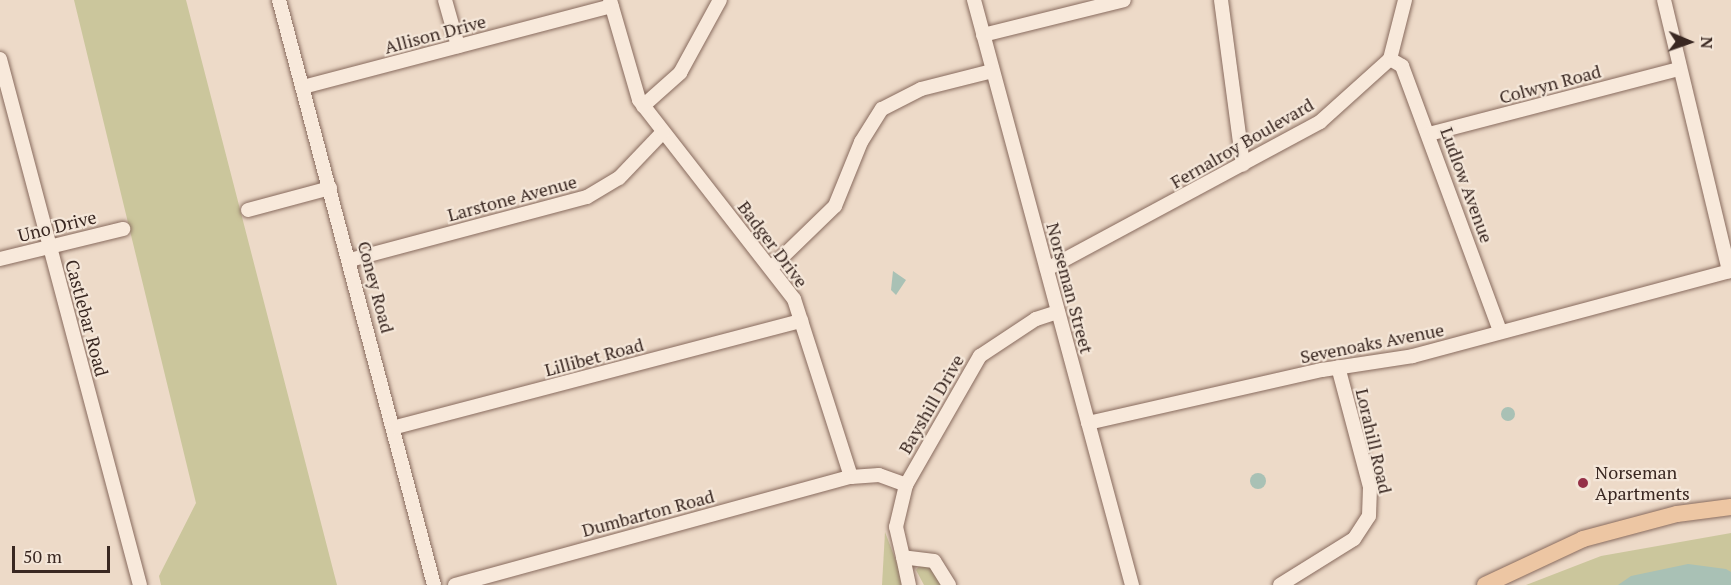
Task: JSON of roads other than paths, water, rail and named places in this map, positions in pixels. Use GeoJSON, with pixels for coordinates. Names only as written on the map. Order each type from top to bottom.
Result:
{"type":"FeatureCollection","features":[{"type":"Feature","properties":{"kind":"main road"},"geometry":{"type":"LineString","coordinates":[[1485,585],[1602,533],[1731,507]]}},
{"type":"Feature","properties":{"kind":"street","name":"Coney Road"},"geometry":{"type":"LineString","coordinates":[[279,0],[396,427],[434,585]]}},
{"type":"Feature","properties":{"kind":"street"},"geometry":{"type":"LineString","coordinates":[[446,0],[458,46]]}},
{"type":"Feature","properties":{"kind":"street"},"geometry":{"type":"LineString","coordinates":[[644,106],[680,74],[720,0]]}},
{"type":"Feature","properties":{"kind":"street","name":"Norseman Street"},"geometry":{"type":"LineString","coordinates":[[974,0],[1132,585]]}},
{"type":"Feature","properties":{"kind":"street"},"geometry":{"type":"LineString","coordinates":[[983,35],[1124,0]]}},
{"type":"Feature","properties":{"kind":"street"},"geometry":{"type":"LineString","coordinates":[[1221,0],[1243,165]]}},
{"type":"Feature","properties":{"kind":"street"},"geometry":{"type":"LineString","coordinates":[[1390,59],[1405,0]]}},
{"type":"Feature","properties":{"kind":"street"},"geometry":{"type":"LineString","coordinates":[[1664,0],[1730,271]]}},
{"type":"Feature","properties":{"kind":"street","name":"Allison Drive"},"geometry":{"type":"LineString","coordinates":[[303,87],[611,3]]}},
{"type":"Feature","properties":{"kind":"street","name":"Badger Drive"},"geometry":{"type":"LineString","coordinates":[[611,3],[644,106],[662,132],[791,294],[851,477]]}},
{"type":"Feature","properties":{"kind":"street","name":"Castlebar Road"},"geometry":{"type":"LineString","coordinates":[[0,59],[140,585]]}},
{"type":"Feature","properties":{"kind":"street","name":"Fernalroy Boulevard"},"geometry":{"type":"LineString","coordinates":[[1047,269],[1320,122],[1390,59]]}},
{"type":"Feature","properties":{"kind":"street","name":"Ludlow Avenue"},"geometry":{"type":"LineString","coordinates":[[1390,59],[1402,66],[1500,331]]}},
{"type":"Feature","properties":{"kind":"street","name":"Colwyn Road"},"geometry":{"type":"LineString","coordinates":[[1429,134],[1679,69]]}},
{"type":"Feature","properties":{"kind":"street"},"geometry":{"type":"LineString","coordinates":[[771,268],[835,206],[861,142],[882,109],[921,89],[992,71]]}},
{"type":"Feature","properties":{"kind":"street","name":"Larstone Avenue"},"geometry":{"type":"LineString","coordinates":[[350,260],[587,197],[619,178],[662,132]]}},
{"type":"Feature","properties":{"kind":"street"},"geometry":{"type":"LineString","coordinates":[[248,210],[330,188]]}},
{"type":"Feature","properties":{"kind":"street","name":"Uno Drive"},"geometry":{"type":"LineString","coordinates":[[0,259],[123,229]]}},
{"type":"Feature","properties":{"kind":"street","name":"Sevenoaks Avenue"},"geometry":{"type":"LineString","coordinates":[[1088,423],[1338,367],[1413,356],[1730,271]]}},
{"type":"Feature","properties":{"kind":"street","name":"Bayshill Drive"},"geometry":{"type":"LineString","coordinates":[[909,585],[896,527],[906,485],[980,356],[1036,319],[1058,312]]}},
{"type":"Feature","properties":{"kind":"street","name":"Lillibet Road"},"geometry":{"type":"LineString","coordinates":[[396,427],[801,321]]}},
{"type":"Feature","properties":{"kind":"street","name":"Lorahill Road"},"geometry":{"type":"LineString","coordinates":[[1280,585],[1354,539],[1369,516],[1370,487],[1338,367]]}},
{"type":"Feature","properties":{"kind":"street"},"geometry":{"type":"LineString","coordinates":[[851,477],[879,475],[906,485]]}},
{"type":"Feature","properties":{"kind":"street","name":"Dumbarton Road"},"geometry":{"type":"LineString","coordinates":[[455,585],[851,477]]}},
{"type":"Feature","properties":{"kind":"street"},"geometry":{"type":"LineString","coordinates":[[903,557],[934,561],[949,585]]}},
{"type":"Feature","properties":{"kind":"place","name":"Norseman Apartments"},"geometry":{"type":"Point","coordinates":[1583,483]}}]}
